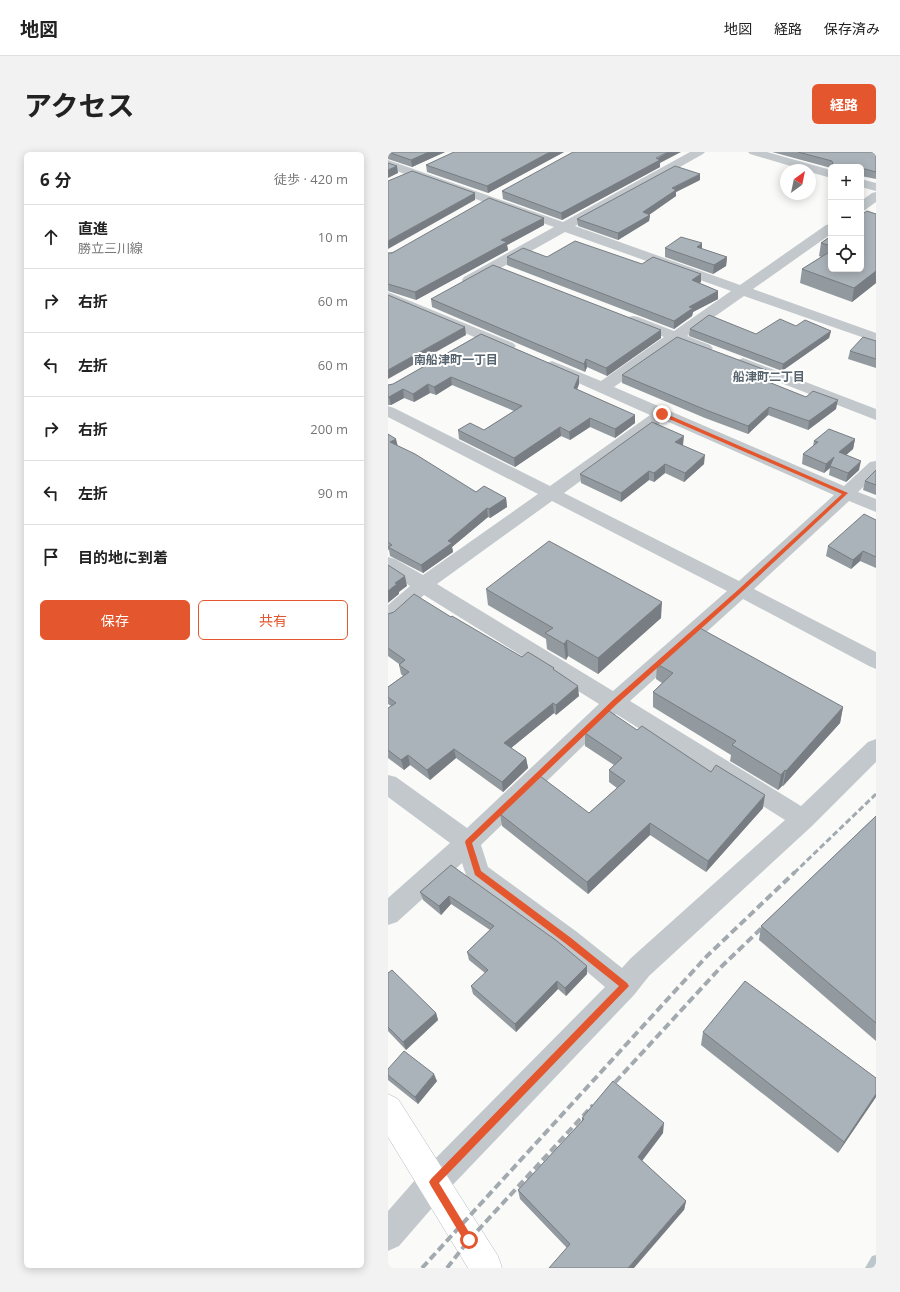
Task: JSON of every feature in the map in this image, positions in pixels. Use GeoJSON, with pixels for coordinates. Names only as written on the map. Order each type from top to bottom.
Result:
{"type":"FeatureCollection","features":[{"type":"Feature","properties":{"kind":"main road"},"geometry":{"type":"LineString","coordinates":[[388,1109],[486,1268]]}},
{"type":"Feature","properties":{"kind":"street"},"geometry":{"type":"LineString","coordinates":[[459,286],[565,227],[621,193],[699,152]]}},
{"type":"Feature","properties":{"kind":"street"},"geometry":{"type":"LineString","coordinates":[[754,152],[828,173]]}},
{"type":"Feature","properties":{"kind":"street"},"geometry":{"type":"LineString","coordinates":[[388,164],[490,199],[876,338]]}},
{"type":"Feature","properties":{"kind":"street"},"geometry":{"type":"LineString","coordinates":[[394,181],[425,167]]}},
{"type":"Feature","properties":{"kind":"street"},"geometry":{"type":"LineString","coordinates":[[864,183],[876,187]]}},
{"type":"Feature","properties":{"kind":"street"},"geometry":{"type":"LineString","coordinates":[[476,207],[503,192]]}},
{"type":"Feature","properties":{"kind":"street"},"geometry":{"type":"LineString","coordinates":[[864,205],[876,196]]}},
{"type":"Feature","properties":{"kind":"street"},"geometry":{"type":"LineString","coordinates":[[602,388],[828,230]]}},
{"type":"Feature","properties":{"kind":"street"},"geometry":{"type":"LineString","coordinates":[[493,266],[508,272]]}},
{"type":"Feature","properties":{"kind":"street"},"geometry":{"type":"LineString","coordinates":[[388,296],[417,308],[474,338],[524,353]]}},
{"type":"Feature","properties":{"kind":"street"},"geometry":{"type":"LineString","coordinates":[[417,308],[431,301]]}},
{"type":"Feature","properties":{"kind":"street"},"geometry":{"type":"LineString","coordinates":[[618,315],[876,414]]}},
{"type":"Feature","properties":{"kind":"street"},"geometry":{"type":"LineString","coordinates":[[538,360],[876,506]]}},
{"type":"Feature","properties":{"kind":"street"},"geometry":{"type":"LineString","coordinates":[[388,411],[741,590],[876,662]]}},
{"type":"Feature","properties":{"kind":"street"},"geometry":{"type":"LineString","coordinates":[[388,616],[424,584],[662,414]]}},
{"type":"Feature","properties":{"kind":"street"},"geometry":{"type":"LineString","coordinates":[[388,914],[468,842],[615,702],[741,590],[876,466]]}},
{"type":"Feature","properties":{"kind":"street"},"geometry":{"type":"LineString","coordinates":[[388,563],[803,819]]}},
{"type":"Feature","properties":{"kind":"street"},"geometry":{"type":"LineString","coordinates":[[388,1235],[434,1182],[624,986],[640,967],[803,819],[876,748]]}},
{"type":"Feature","properties":{"kind":"street"},"geometry":{"type":"LineString","coordinates":[[388,784],[468,842],[478,873],[568,940],[624,986]]}},
{"type":"Feature","properties":{"kind":"building"},"geometry":{"type":"Polygon","coordinates":[[[388,152],[429,152],[411,160],[388,152]]]}},
{"type":"Feature","properties":{"kind":"building"},"geometry":{"type":"Polygon","coordinates":[[[454,152],[550,152],[487,186],[426,165],[454,152]]]}},
{"type":"Feature","properties":{"kind":"building"},"geometry":{"type":"Polygon","coordinates":[[[573,152],[668,152],[656,158],[660,160],[561,213],[502,191],[573,152]]]}},
{"type":"Feature","properties":{"kind":"building"},"geometry":{"type":"Polygon","coordinates":[[[798,152],[876,152],[876,172],[864,169],[864,164],[833,164],[832,161],[798,152]]]}},
{"type":"Feature","properties":{"kind":"building"},"geometry":{"type":"Polygon","coordinates":[[[388,163],[397,166],[388,170],[388,163]]]}},
{"type":"Feature","properties":{"kind":"building"},"geometry":{"type":"Polygon","coordinates":[[[675,166],[700,174],[672,188],[676,190],[643,212],[650,215],[618,233],[577,219],[675,166]]]}},
{"type":"Feature","properties":{"kind":"building"},"geometry":{"type":"Polygon","coordinates":[[[412,171],[475,193],[388,241],[388,181],[412,171]]]}},
{"type":"Feature","properties":{"kind":"building"},"geometry":{"type":"Polygon","coordinates":[[[489,198],[544,218],[501,240],[507,242],[415,292],[388,284],[388,253],[392,253],[489,198]]]}},
{"type":"Feature","properties":{"kind":"building"},"geometry":{"type":"Polygon","coordinates":[[[867,211],[876,214],[876,271],[854,288],[802,269],[828,253],[828,272],[864,272],[864,213],[867,211]]]}},
{"type":"Feature","properties":{"kind":"building"},"geometry":{"type":"Polygon","coordinates":[[[681,237],[702,243],[697,247],[727,257],[714,265],[665,248],[681,237]]]}},
{"type":"Feature","properties":{"kind":"building"},"geometry":{"type":"Polygon","coordinates":[[[828,238],[828,245],[821,243],[828,238]]]}},
{"type":"Feature","properties":{"kind":"building"},"geometry":{"type":"Polygon","coordinates":[[[575,241],[642,264],[653,257],[701,274],[692,280],[718,291],[689,307],[693,308],[674,321],[507,257],[523,248],[547,257],[575,241]]]}},
{"type":"Feature","properties":{"kind":"building"},"geometry":{"type":"Polygon","coordinates":[[[493,265],[661,330],[606,368],[586,359],[584,364],[431,299],[493,265]]]}},
{"type":"Feature","properties":{"kind":"building"},"geometry":{"type":"Polygon","coordinates":[[[388,295],[465,327],[388,370],[388,295]]]}},
{"type":"Feature","properties":{"kind":"building"},"geometry":{"type":"Polygon","coordinates":[[[709,315],[756,334],[780,319],[796,326],[805,320],[831,331],[783,364],[690,329],[709,315]]]}},
{"type":"Feature","properties":{"kind":"building"},"geometry":{"type":"Polygon","coordinates":[[[481,334],[579,376],[574,388],[635,415],[615,429],[590,418],[569,432],[560,427],[514,458],[458,430],[470,423],[484,430],[522,406],[451,377],[434,387],[428,384],[413,394],[403,389],[388,397],[388,385],[393,384],[481,334]]]}},
{"type":"Feature","properties":{"kind":"building"},"geometry":{"type":"Polygon","coordinates":[[[677,337],[771,372],[761,379],[806,397],[813,391],[838,400],[809,421],[769,407],[748,426],[622,375],[677,337]]]}},
{"type":"Feature","properties":{"kind":"building"},"geometry":{"type":"Polygon","coordinates":[[[863,337],[876,341],[876,359],[850,351],[863,337]]]}},
{"type":"Feature","properties":{"kind":"building"},"geometry":{"type":"Polygon","coordinates":[[[652,422],[684,436],[675,442],[705,455],[685,473],[665,464],[654,473],[649,471],[621,493],[580,474],[652,422]]]}},
{"type":"Feature","properties":{"kind":"building"},"geometry":{"type":"Polygon","coordinates":[[[829,429],[855,439],[839,452],[861,461],[848,473],[830,466],[834,457],[826,464],[803,454],[818,442],[814,441],[829,429]]]}},
{"type":"Feature","properties":{"kind":"building"},"geometry":{"type":"Polygon","coordinates":[[[388,434],[396,439],[390,442],[415,454],[476,492],[484,486],[506,498],[489,509],[487,508],[448,541],[452,543],[421,565],[388,547],[392,545],[388,542],[388,434]]]}},
{"type":"Feature","properties":{"kind":"building"},"geometry":{"type":"Polygon","coordinates":[[[876,470],[876,485],[865,481],[876,470]]]}},
{"type":"Feature","properties":{"kind":"building"},"geometry":{"type":"Polygon","coordinates":[[[864,514],[876,520],[876,557],[863,551],[853,560],[828,546],[864,514]]]}},
{"type":"Feature","properties":{"kind":"building"},"geometry":{"type":"Polygon","coordinates":[[[549,541],[662,602],[598,658],[567,640],[564,644],[545,633],[553,628],[486,589],[549,541]]]}},
{"type":"Feature","properties":{"kind":"building"},"geometry":{"type":"Polygon","coordinates":[[[388,565],[405,576],[395,583],[397,584],[388,591],[388,565]]]}},
{"type":"Feature","properties":{"kind":"building"},"geometry":{"type":"Polygon","coordinates":[[[414,594],[451,617],[452,616],[522,657],[528,652],[554,668],[553,669],[578,686],[556,705],[553,703],[504,743],[526,758],[502,782],[454,749],[427,770],[408,755],[401,760],[388,750],[388,708],[396,703],[388,697],[388,687],[409,672],[399,665],[405,660],[388,648],[388,614],[394,612],[414,594]]]}},
{"type":"Feature","properties":{"kind":"building"},"geometry":{"type":"Polygon","coordinates":[[[698,627],[843,707],[781,775],[732,745],[736,741],[653,692],[673,673],[657,664],[698,627]]]}},
{"type":"Feature","properties":{"kind":"building"},"geometry":{"type":"Polygon","coordinates":[[[609,711],[637,730],[642,726],[711,772],[716,765],[765,795],[708,861],[650,823],[587,882],[500,814],[540,776],[589,813],[625,781],[609,770],[622,758],[585,733],[609,711]]]}},
{"type":"Feature","properties":{"kind":"building"},"geometry":{"type":"Polygon","coordinates":[[[876,816],[876,1023],[761,926],[876,816]]]}},
{"type":"Feature","properties":{"kind":"building"},"geometry":{"type":"Polygon","coordinates":[[[451,865],[557,941],[587,966],[565,988],[557,981],[515,1024],[471,986],[488,970],[467,952],[494,926],[449,896],[439,906],[420,892],[451,865]]]}},
{"type":"Feature","properties":{"kind":"building"},"geometry":{"type":"Polygon","coordinates":[[[392,970],[436,1013],[403,1042],[388,1027],[388,973],[392,970]]]}},
{"type":"Feature","properties":{"kind":"building"},"geometry":{"type":"Polygon","coordinates":[[[745,981],[876,1078],[876,1094],[844,1142],[703,1032],[745,981]]]}},
{"type":"Feature","properties":{"kind":"building"},"geometry":{"type":"Polygon","coordinates":[[[404,1051],[434,1074],[415,1097],[388,1075],[388,1069],[404,1051]]]}},
{"type":"Feature","properties":{"kind":"building"},"geometry":{"type":"Polygon","coordinates":[[[613,1081],[664,1123],[638,1157],[686,1201],[628,1268],[549,1268],[570,1244],[518,1190],[584,1119],[582,1118],[613,1081]]]}},
{"type":"Feature","properties":{"kind":"waterway"},"geometry":{"type":"LineString","coordinates":[[870,1268],[876,1260]]}},
{"type":"Feature","properties":{"kind":"railway"},"geometry":{"type":"LineString","coordinates":[[794,873],[876,794]]}},
{"type":"Feature","properties":{"kind":"railway"},"geometry":{"type":"LineString","coordinates":[[422,1268],[707,956],[795,872]]}},
{"type":"Feature","properties":{"kind":"railway"},"geometry":{"type":"LineString","coordinates":[[607,1091],[721,967],[769,921]]}},
{"type":"Feature","properties":{"kind":"railway"},"geometry":{"type":"LineString","coordinates":[[447,1268],[469,1240],[593,1105]]}},
{"type":"Feature","properties":{"kind":"district","name":"南船津町一丁目"},"geometry":{"type":"Point","coordinates":[456,359]}},
{"type":"Feature","properties":{"kind":"district","name":"船津町二丁目"},"geometry":{"type":"Point","coordinates":[769,376]}},
{"type":"Feature","properties":{"kind":"route"},"geometry":{"type":"LineString","coordinates":[[469,1240],[434,1182],[624,986],[568,940],[478,873],[468,842],[615,702],[741,590],[846,493],[662,414]]}}]}
